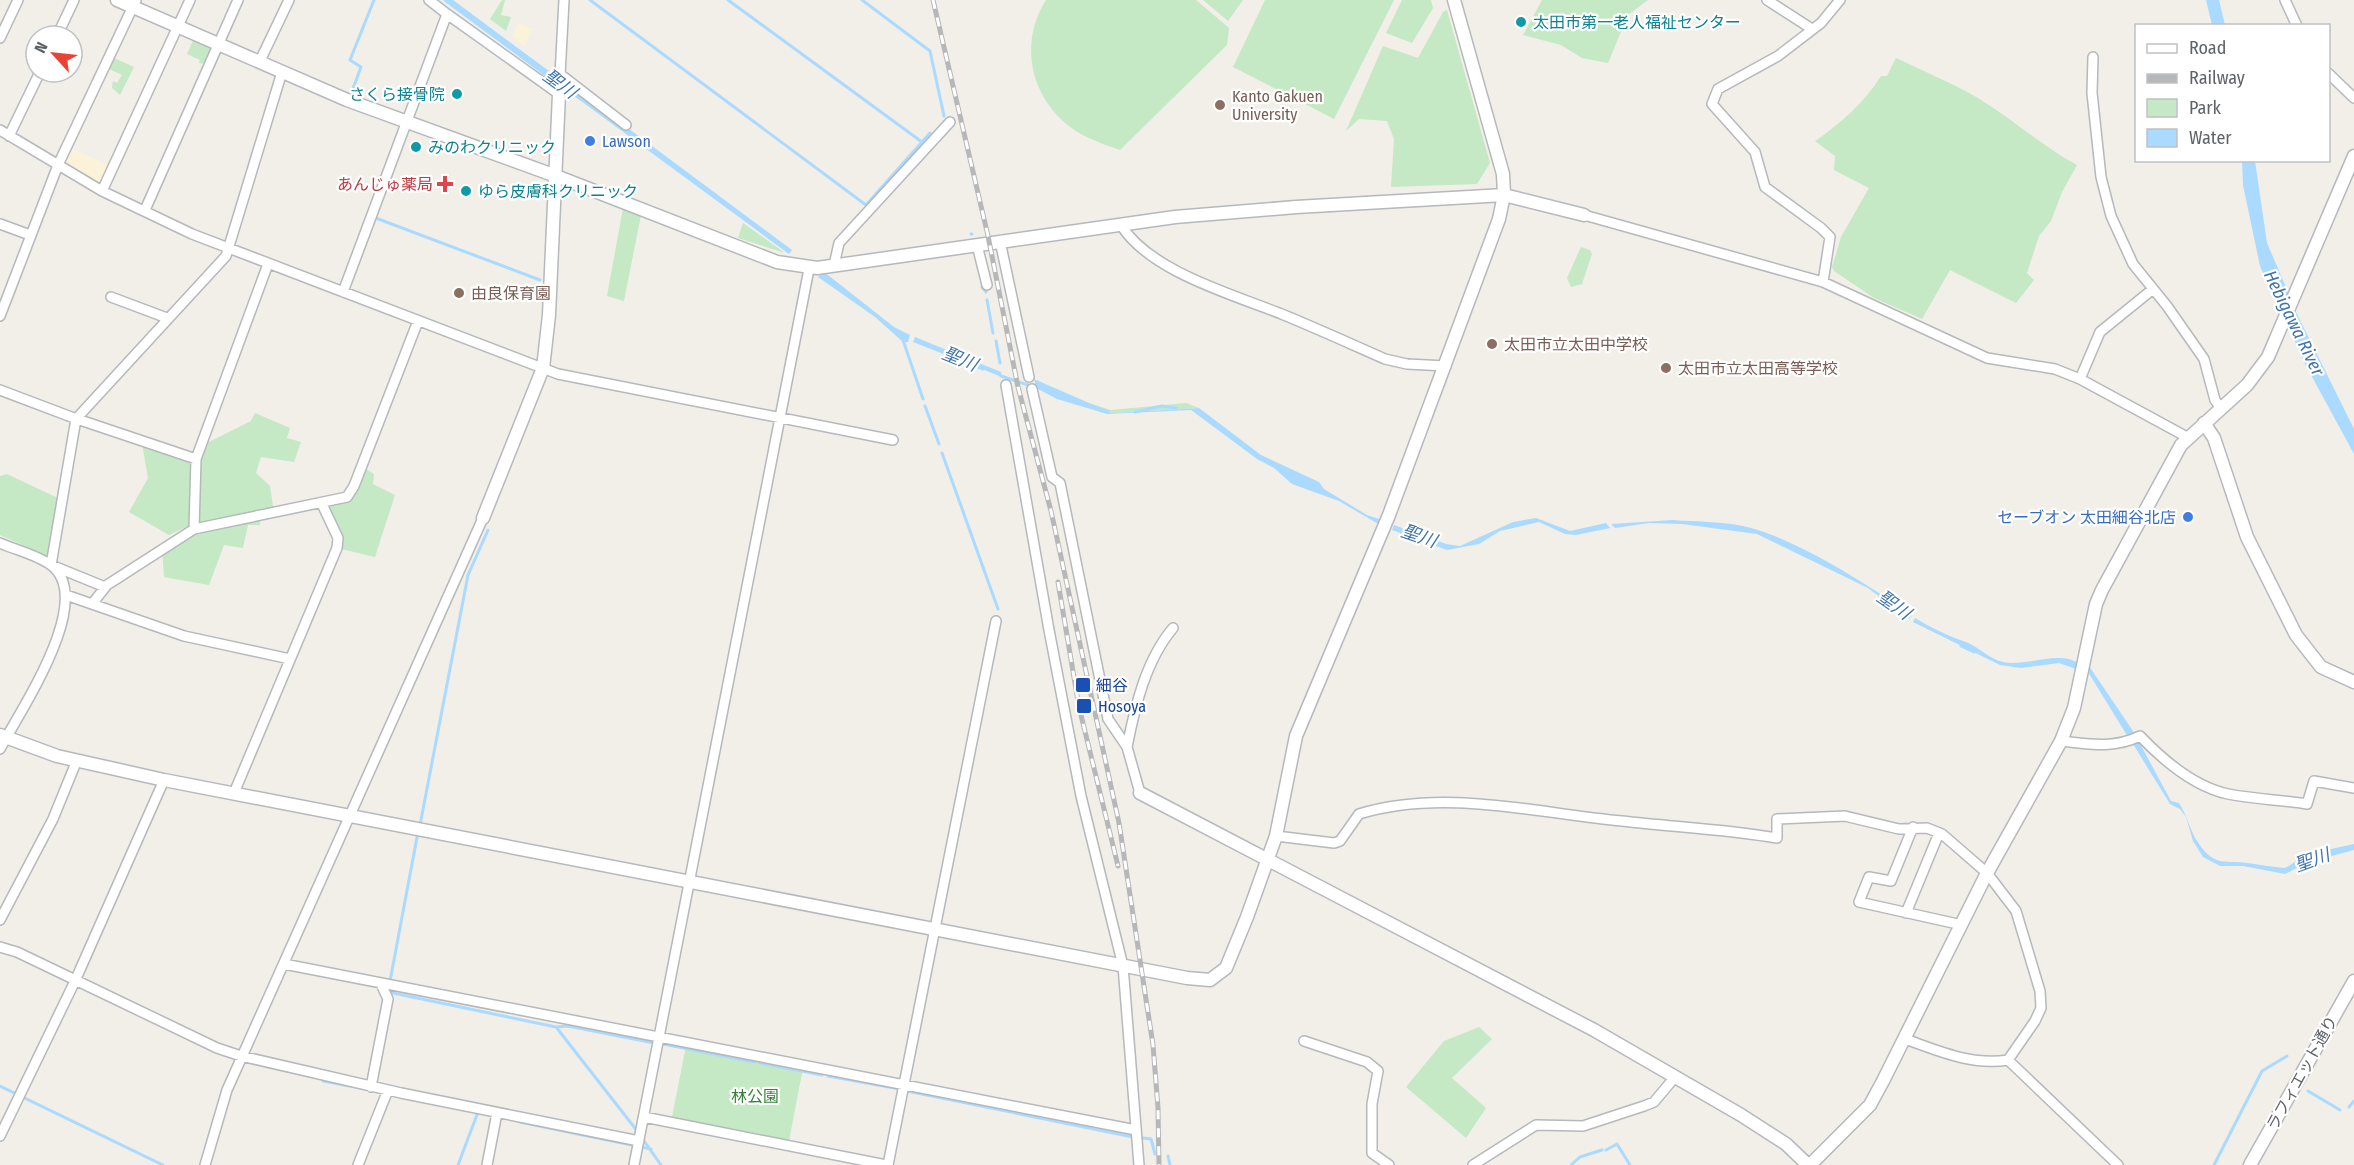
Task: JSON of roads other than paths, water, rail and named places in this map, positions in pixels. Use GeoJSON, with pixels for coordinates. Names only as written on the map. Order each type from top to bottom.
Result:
{"type":"FeatureCollection","features":[{"type":"Feature","properties":{"kind":"street"},"geometry":{"type":"LineString","coordinates":[[0,38],[18,0]]}},
{"type":"Feature","properties":{"kind":"street"},"geometry":{"type":"LineString","coordinates":[[63,24],[74,0]]}},
{"type":"Feature","properties":{"kind":"street"},"geometry":{"type":"LineString","coordinates":[[117,0],[134,3],[178,27],[259,63],[406,122],[556,176],[777,262],[809,269],[977,244],[1233,212],[1504,195],[1823,282],[1987,358],[2055,369],[2080,379],[2187,437]]}},
{"type":"Feature","properties":{"kind":"street"},"geometry":{"type":"LineString","coordinates":[[102,191],[190,0]]}},
{"type":"Feature","properties":{"kind":"street"},"geometry":{"type":"LineString","coordinates":[[145,210],[238,0]]}},
{"type":"Feature","properties":{"kind":"street"},"geometry":{"type":"LineString","coordinates":[[259,63],[289,0]]}},
{"type":"Feature","properties":{"kind":"street"},"geometry":{"type":"LineString","coordinates":[[429,0],[447,14],[626,125]]}},
{"type":"Feature","properties":{"kind":"street"},"geometry":{"type":"LineString","coordinates":[[205,1165],[227,1090],[483,518],[543,368],[556,176],[564,0]]}},
{"type":"Feature","properties":{"kind":"street"},"geometry":{"type":"LineString","coordinates":[[1767,0],[1812,28]]}},
{"type":"Feature","properties":{"kind":"street"},"geometry":{"type":"LineString","coordinates":[[1823,282],[1830,237],[1765,186],[1755,152],[1712,104],[1718,89],[1778,56],[1821,23],[1840,0]]}},
{"type":"Feature","properties":{"kind":"street"},"geometry":{"type":"LineString","coordinates":[[2285,0],[2296,24]]}},
{"type":"Feature","properties":{"kind":"street"},"geometry":{"type":"LineString","coordinates":[[282,72],[226,256],[76,419],[51,565],[62,581],[66,595],[59,633],[2,741],[164,780],[352,815],[934,931],[1210,980],[1226,968],[1267,861],[1276,836],[1296,736],[1387,521],[1490,246],[1504,195],[1504,180],[1497,149],[1455,1]]}},
{"type":"Feature","properties":{"kind":"street"},"geometry":{"type":"LineString","coordinates":[[0,316],[58,165],[134,3]]}},
{"type":"Feature","properties":{"kind":"street"},"geometry":{"type":"LineString","coordinates":[[343,292],[447,14]]}},
{"type":"Feature","properties":{"kind":"street"},"geometry":{"type":"LineString","coordinates":[[2093,57],[2092,93],[2105,199],[2122,243],[2137,269],[2204,359],[2215,400],[2221,409]]}},
{"type":"Feature","properties":{"kind":"street"},"geometry":{"type":"LineString","coordinates":[[2330,75],[2354,98]]}},
{"type":"Feature","properties":{"kind":"street"},"geometry":{"type":"LineString","coordinates":[[9,136],[34,84]]}},
{"type":"Feature","properties":{"kind":"street"},"geometry":{"type":"LineString","coordinates":[[834,265],[839,243],[950,122]]}},
{"type":"Feature","properties":{"kind":"street"},"geometry":{"type":"LineString","coordinates":[[0,130],[102,191],[229,250],[558,374],[893,440]]}},
{"type":"Feature","properties":{"kind":"street"},"geometry":{"type":"LineString","coordinates":[[1032,389],[1052,477],[1060,483],[1108,718],[1127,747],[1140,793],[1594,1030],[1786,1144],[1809,1165],[1870,1105],[1987,873],[2061,741],[2074,708],[2096,604],[2187,437],[2221,409],[2260,369],[2299,290],[2354,156]]}},
{"type":"Feature","properties":{"kind":"street"},"geometry":{"type":"LineString","coordinates":[[0,224],[30,235]]}},
{"type":"Feature","properties":{"kind":"street"},"geometry":{"type":"LineString","coordinates":[[1121,225],[1132,239],[1174,270],[1206,285],[1385,359],[1407,364],[1446,366]]}},
{"type":"Feature","properties":{"kind":"street"},"geometry":{"type":"LineString","coordinates":[[1000,241],[1029,377]]}},
{"type":"Feature","properties":{"kind":"street"},"geometry":{"type":"LineString","coordinates":[[977,244],[987,285]]}},
{"type":"Feature","properties":{"kind":"street"},"geometry":{"type":"LineString","coordinates":[[194,529],[196,459],[268,264]]}},
{"type":"Feature","properties":{"kind":"street"},"geometry":{"type":"LineString","coordinates":[[634,1165],[782,417],[809,269]]}},
{"type":"Feature","properties":{"kind":"street"},"geometry":{"type":"LineString","coordinates":[[2080,379],[2100,332],[2153,290]]}},
{"type":"Feature","properties":{"kind":"street"},"geometry":{"type":"LineString","coordinates":[[111,297],[167,318]]}},
{"type":"Feature","properties":{"kind":"street"},"geometry":{"type":"LineString","coordinates":[[92,604],[105,587],[194,529],[348,497],[418,321]]}},
{"type":"Feature","properties":{"kind":"street"},"geometry":{"type":"LineString","coordinates":[[1006,385],[1077,774],[1122,966],[1139,1165]]}},
{"type":"Feature","properties":{"kind":"street"},"geometry":{"type":"LineString","coordinates":[[0,390],[76,419],[196,459]]}},
{"type":"Feature","properties":{"kind":"street"},"geometry":{"type":"LineString","coordinates":[[2204,423],[2214,438],[2247,537],[2296,635],[2321,667],[2354,682]]}},
{"type":"Feature","properties":{"kind":"street"},"geometry":{"type":"LineString","coordinates":[[234,793],[338,548],[338,538],[322,504]]}},
{"type":"Feature","properties":{"kind":"street"},"geometry":{"type":"LineString","coordinates":[[0,543],[105,587]]}},
{"type":"Feature","properties":{"kind":"street"},"geometry":{"type":"LineString","coordinates":[[66,595],[184,636],[290,658]]}},
{"type":"Feature","properties":{"kind":"street"},"geometry":{"type":"LineString","coordinates":[[644,1117],[887,1165],[996,621]]}},
{"type":"Feature","properties":{"kind":"street"},"geometry":{"type":"LineString","coordinates":[[1127,747],[1136,704],[1163,640],[1173,627]]}},
{"type":"Feature","properties":{"kind":"street"},"geometry":{"type":"LineString","coordinates":[[2061,741],[2102,746],[2124,744],[2140,736],[2160,757],[2184,774],[2226,793],[2307,804],[2314,781],[2354,788]]}},
{"type":"Feature","properties":{"kind":"street"},"geometry":{"type":"LineString","coordinates":[[0,920],[53,819],[77,760]]}},
{"type":"Feature","properties":{"kind":"street"},"geometry":{"type":"LineString","coordinates":[[0,1136],[75,981],[164,780]]}},
{"type":"Feature","properties":{"kind":"street"},"geometry":{"type":"LineString","coordinates":[[1276,836],[1334,843],[1340,841],[1359,814],[1405,803],[1529,809],[1622,821],[1733,831],[1777,838],[1777,819],[1845,816],[1899,829],[1927,828],[1939,833],[1987,873],[2016,911],[2040,991],[2040,1008],[2035,1021],[2008,1060],[1984,1063],[1905,1039]]}},
{"type":"Feature","properties":{"kind":"street"},"geometry":{"type":"LineString","coordinates":[[1913,827],[1891,881],[1869,877],[1859,902],[1962,925]]}},
{"type":"Feature","properties":{"kind":"street"},"geometry":{"type":"LineString","coordinates":[[1906,913],[1939,833]]}},
{"type":"Feature","properties":{"kind":"street"},"geometry":{"type":"LineString","coordinates":[[0,947],[217,1048],[242,1056],[371,1087],[639,1141]]}},
{"type":"Feature","properties":{"kind":"street"},"geometry":{"type":"LineString","coordinates":[[284,964],[1136,1130]]}},
{"type":"Feature","properties":{"kind":"street","name":"ラフィエット通り"},"geometry":{"type":"LineString","coordinates":[[2250,1165],[2354,981]]}},
{"type":"Feature","properties":{"kind":"street"},"geometry":{"type":"LineString","coordinates":[[371,1087],[388,999],[381,984]]}},
{"type":"Feature","properties":{"kind":"street"},"geometry":{"type":"LineString","coordinates":[[1304,1041],[1367,1062],[1378,1071],[1372,1104],[1372,1153],[1389,1165]]}},
{"type":"Feature","properties":{"kind":"street"},"geometry":{"type":"LineString","coordinates":[[2008,1060],[2118,1165]]}},
{"type":"Feature","properties":{"kind":"street"},"geometry":{"type":"LineString","coordinates":[[1473,1165],[1536,1125],[1583,1126],[1654,1102],[1675,1077]]}},
{"type":"Feature","properties":{"kind":"street"},"geometry":{"type":"LineString","coordinates":[[358,1165],[388,1090]]}},
{"type":"Feature","properties":{"kind":"street"},"geometry":{"type":"LineString","coordinates":[[487,1165],[497,1113]]}},
{"type":"Feature","properties":{"kind":"water"},"geometry":{"type":"Polygon","coordinates":[[[446,0],[453,0],[553,74],[553,80],[446,0]]]}},
{"type":"Feature","properties":{"kind":"water"},"geometry":{"type":"Polygon","coordinates":[[[2206,0],[2219,0],[2225,24],[2212,24],[2206,0]]]}},
{"type":"Feature","properties":{"kind":"water"},"geometry":{"type":"Polygon","coordinates":[[[566,82],[792,250],[789,254],[566,90],[566,82]]]}},
{"type":"Feature","properties":{"kind":"water"},"geometry":{"type":"Polygon","coordinates":[[[2242,162],[2255,162],[2267,243],[2289,294],[2282,314],[2260,266],[2243,185],[2242,162]]]}},
{"type":"Feature","properties":{"kind":"water"},"geometry":{"type":"Polygon","coordinates":[[[823,271],[894,327],[910,335],[908,342],[903,342],[875,317],[818,277],[823,271]]]}},
{"type":"Feature","properties":{"kind":"water","name":"Hebigawa River"},"geometry":{"type":"Polygon","coordinates":[[[2296,312],[2354,429],[2354,454],[2304,362],[2289,328],[2296,312]]]}},
{"type":"Feature","properties":{"kind":"water"},"geometry":{"type":"Polygon","coordinates":[[[915,337],[1001,372],[1002,377],[913,342],[915,337]]]}},
{"type":"Feature","properties":{"kind":"water"},"geometry":{"type":"Polygon","coordinates":[[[1034,379],[1089,403],[1092,408],[1113,413],[1199,408],[1261,455],[1319,482],[1324,489],[1367,515],[1382,520],[1380,525],[1339,501],[1292,484],[1274,468],[1257,459],[1191,410],[1107,414],[1057,399],[1036,388],[1034,379]]]}},
{"type":"Feature","properties":{"kind":"water"},"geometry":{"type":"Polygon","coordinates":[[[1536,518],[1570,531],[1606,523],[1610,528],[1576,535],[1565,534],[1539,522],[1500,531],[1479,544],[1447,550],[1392,530],[1394,525],[1446,544],[1460,546],[1513,522],[1536,518]]]}},
{"type":"Feature","properties":{"kind":"water"},"geometry":{"type":"Polygon","coordinates":[[[1673,520],[1732,524],[1771,535],[1813,554],[1912,615],[1909,619],[1868,588],[1757,534],[1682,524],[1649,523],[1615,528],[1611,524],[1673,520]]]}},
{"type":"Feature","properties":{"kind":"water"},"geometry":{"type":"Polygon","coordinates":[[[1915,618],[2003,662],[2061,658],[2078,663],[2076,669],[2059,663],[2021,668],[2000,665],[1913,622],[1915,618]]]}},
{"type":"Feature","properties":{"kind":"water"},"geometry":{"type":"Polygon","coordinates":[[[2089,666],[2135,734],[2128,737],[2088,672],[2089,666]]]}},
{"type":"Feature","properties":{"kind":"water"},"geometry":{"type":"Polygon","coordinates":[[[2138,740],[2171,801],[2179,803],[2184,812],[2197,841],[2214,859],[2285,868],[2308,854],[2354,844],[2354,850],[2309,862],[2285,874],[2243,866],[2220,866],[2203,857],[2193,841],[2186,817],[2180,809],[2170,804],[2133,744],[2138,740]]]}},
{"type":"Feature","properties":{"kind":"waterway"},"geometry":{"type":"LineString","coordinates":[[351,94],[361,67],[350,60],[374,0]]}},
{"type":"Feature","properties":{"kind":"waterway","name":"聖川"},"geometry":{"type":"LineString","coordinates":[[445,0],[557,83]]}},
{"type":"Feature","properties":{"kind":"waterway"},"geometry":{"type":"LineString","coordinates":[[590,0],[866,205],[930,133]]}},
{"type":"Feature","properties":{"kind":"waterway"},"geometry":{"type":"LineString","coordinates":[[728,0],[922,142]]}},
{"type":"Feature","properties":{"kind":"waterway"},"geometry":{"type":"LineString","coordinates":[[862,0],[930,51],[944,116]]}},
{"type":"Feature","properties":{"kind":"waterway"},"geometry":{"type":"LineString","coordinates":[[373,217],[540,280]]}},
{"type":"Feature","properties":{"kind":"waterway"},"geometry":{"type":"LineString","coordinates":[[982,287],[986,292]]}},
{"type":"Feature","properties":{"kind":"waterway"},"geometry":{"type":"LineString","coordinates":[[987,300],[993,333]]}},
{"type":"Feature","properties":{"kind":"waterway"},"geometry":{"type":"LineString","coordinates":[[903,340],[923,399]]}},
{"type":"Feature","properties":{"kind":"waterway"},"geometry":{"type":"LineString","coordinates":[[996,341],[1000,363]]}},
{"type":"Feature","properties":{"kind":"waterway","name":"聖川"},"geometry":{"type":"LineString","coordinates":[[953,357],[983,369]]}},
{"type":"Feature","properties":{"kind":"waterway","name":"聖川"},"geometry":{"type":"LineString","coordinates":[[1001,376],[1031,386]]}},
{"type":"Feature","properties":{"kind":"waterway","name":"聖川"},"geometry":{"type":"LineString","coordinates":[[1089,405],[1108,412]]}},
{"type":"Feature","properties":{"kind":"waterway"},"geometry":{"type":"LineString","coordinates":[[925,406],[939,444]]}},
{"type":"Feature","properties":{"kind":"waterway","name":"聖川"},"geometry":{"type":"LineString","coordinates":[[1135,412],[1162,406],[1176,408]]}},
{"type":"Feature","properties":{"kind":"waterway"},"geometry":{"type":"LineString","coordinates":[[942,453],[998,609]]}},
{"type":"Feature","properties":{"kind":"waterway"},"geometry":{"type":"LineString","coordinates":[[420,825],[468,575],[488,530]]}},
{"type":"Feature","properties":{"kind":"waterway","name":"聖川"},"geometry":{"type":"LineString","coordinates":[[1961,646],[1974,652]]}},
{"type":"Feature","properties":{"kind":"waterway"},"geometry":{"type":"LineString","coordinates":[[390,981],[418,832]]}},
{"type":"Feature","properties":{"kind":"waterway"},"geometry":{"type":"LineString","coordinates":[[391,988],[393,993],[556,1027],[638,1132]]}},
{"type":"Feature","properties":{"kind":"waterway"},"geometry":{"type":"LineString","coordinates":[[556,1027],[568,1026],[654,1043]]}},
{"type":"Feature","properties":{"kind":"waterway"},"geometry":{"type":"LineString","coordinates":[[663,1044],[754,1062]]}},
{"type":"Feature","properties":{"kind":"waterway"},"geometry":{"type":"LineString","coordinates":[[2214,1165],[2262,1071],[2287,1056]]}},
{"type":"Feature","properties":{"kind":"waterway"},"geometry":{"type":"LineString","coordinates":[[760,1063],[822,1075]]}},
{"type":"Feature","properties":{"kind":"waterway"},"geometry":{"type":"LineString","coordinates":[[828,1076],[900,1089]]}},
{"type":"Feature","properties":{"kind":"waterway"},"geometry":{"type":"LineString","coordinates":[[323,1081],[366,1089]]}},
{"type":"Feature","properties":{"kind":"waterway"},"geometry":{"type":"LineString","coordinates":[[0,1086],[163,1165]]}},
{"type":"Feature","properties":{"kind":"waterway"},"geometry":{"type":"LineString","coordinates":[[907,1091],[1133,1137]]}},
{"type":"Feature","properties":{"kind":"waterway"},"geometry":{"type":"LineString","coordinates":[[2308,1091],[2340,1110]]}},
{"type":"Feature","properties":{"kind":"waterway"},"geometry":{"type":"LineString","coordinates":[[2349,1107],[2354,1101]]}},
{"type":"Feature","properties":{"kind":"waterway"},"geometry":{"type":"LineString","coordinates":[[458,1165],[478,1112]]}},
{"type":"Feature","properties":{"kind":"waterway"},"geometry":{"type":"LineString","coordinates":[[520,1122],[651,1149]]}},
{"type":"Feature","properties":{"kind":"waterway"},"geometry":{"type":"LineString","coordinates":[[642,1138],[661,1165]]}},
{"type":"Feature","properties":{"kind":"waterway"},"geometry":{"type":"LineString","coordinates":[[1143,1138],[1151,1139],[1155,1154]]}},
{"type":"Feature","properties":{"kind":"waterway"},"geometry":{"type":"LineString","coordinates":[[1606,1150],[1617,1144],[1630,1165]]}},
{"type":"Feature","properties":{"kind":"waterway"},"geometry":{"type":"LineString","coordinates":[[1571,1165],[1580,1157],[1602,1150]]}},
{"type":"Feature","properties":{"kind":"waterway"},"geometry":{"type":"LineString","coordinates":[[1168,1156],[1170,1165]]}},
{"type":"Feature","properties":{"kind":"railway"},"geometry":{"type":"LineString","coordinates":[[933,0],[988,236],[1018,387],[1051,511],[1119,823],[1153,1045],[1158,1108],[1159,1165]]}},
{"type":"Feature","properties":{"kind":"railway"},"geometry":{"type":"LineString","coordinates":[[1058,582],[1079,707],[1118,866]]}},
{"type":"Feature","properties":{"kind":"place","name":"太田市第一老人福祉センター"},"geometry":{"type":"Point","coordinates":[1521,22]}},
{"type":"Feature","properties":{"kind":"place","name":"さくら接骨院"},"geometry":{"type":"Point","coordinates":[457,94]}},
{"type":"Feature","properties":{"kind":"place","name":"Kanto Gakuen University"},"geometry":{"type":"Point","coordinates":[1220,105]}},
{"type":"Feature","properties":{"kind":"place","name":"Lawson"},"geometry":{"type":"Point","coordinates":[590,141]}},
{"type":"Feature","properties":{"kind":"place","name":"みのわクリニック"},"geometry":{"type":"Point","coordinates":[416,147]}},
{"type":"Feature","properties":{"kind":"place","name":"あんじゅ薬局"},"geometry":{"type":"Point","coordinates":[445,184]}},
{"type":"Feature","properties":{"kind":"place","name":"ゆら皮膚科クリニック"},"geometry":{"type":"Point","coordinates":[466,191]}},
{"type":"Feature","properties":{"kind":"place","name":"由良保育園"},"geometry":{"type":"Point","coordinates":[459,293]}},
{"type":"Feature","properties":{"kind":"place","name":"太田市立太田中学校"},"geometry":{"type":"Point","coordinates":[1492,344]}},
{"type":"Feature","properties":{"kind":"place","name":"太田市立太田高等学校"},"geometry":{"type":"Point","coordinates":[1666,368]}},
{"type":"Feature","properties":{"kind":"place","name":"セーブオン 太田細谷北店"},"geometry":{"type":"Point","coordinates":[2188,517]}},
{"type":"Feature","properties":{"kind":"place","name":"細谷"},"geometry":{"type":"Point","coordinates":[1083,685]}},
{"type":"Feature","properties":{"kind":"place","name":"Hosoya"},"geometry":{"type":"Point","coordinates":[1084,706]}},
{"type":"Feature","properties":{"kind":"park label","name":"林公園"},"geometry":{"type":"Point","coordinates":[755,1096]}}]}
